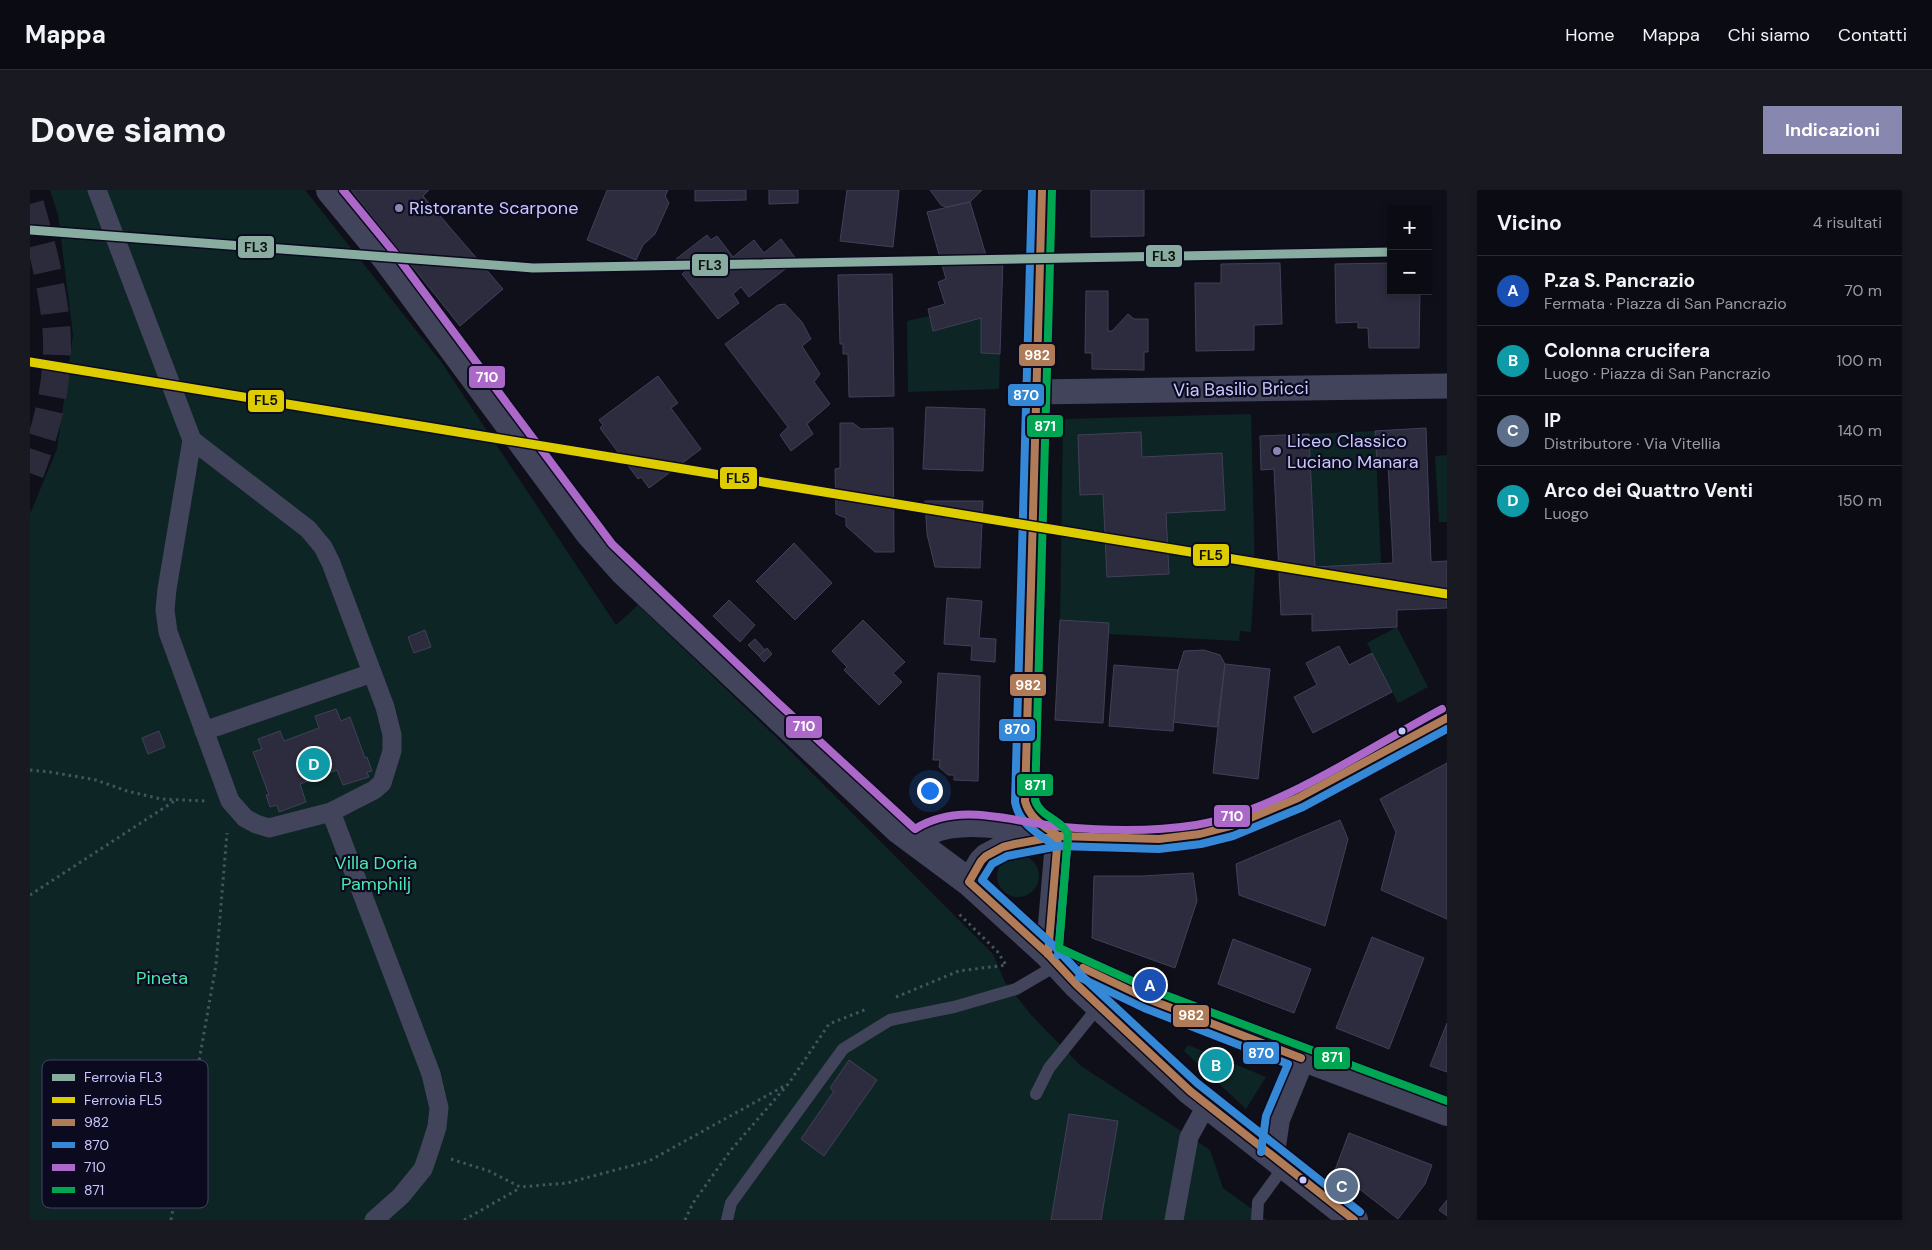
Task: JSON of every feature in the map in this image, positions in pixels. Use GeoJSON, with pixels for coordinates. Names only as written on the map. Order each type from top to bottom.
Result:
{"type":"FeatureCollection","features":[{"type":"Feature","properties":{"kind":"street"},"geometry":{"type":"LineString","coordinates":[[97,190],[192,440],[165,610],[168,632],[230,802],[245,818],[269,828],[331,812],[374,790],[382,783],[392,750],[392,735],[385,707],[323,547],[308,529],[192,440]]}},
{"type":"Feature","properties":{"kind":"street"},"geometry":{"type":"LineString","coordinates":[[330,190],[391,264],[604,551],[775,715],[914,842],[969,882],[1164,1067],[1206,1104],[1354,1220]]}},
{"type":"Feature","properties":{"kind":"street"},"geometry":{"type":"LineString","coordinates":[[1042,190],[1025,800],[1032,816],[1058,836]]}},
{"type":"Feature","properties":{"kind":"street","name":"Via Basilio Bricci"},"geometry":{"type":"LineString","coordinates":[[1035,392],[1447,386]]}},
{"type":"Feature","properties":{"kind":"street"},"geometry":{"type":"LineString","coordinates":[[204,731],[372,673]]}},
{"type":"Feature","properties":{"kind":"street"},"geometry":{"type":"LineString","coordinates":[[914,842],[931,832],[958,826],[993,826],[1058,836],[1159,839],[1200,834],[1230,826],[1298,798],[1447,718]]}},
{"type":"Feature","properties":{"kind":"street"},"geometry":{"type":"LineString","coordinates":[[331,812],[431,1074],[439,1108],[438,1118],[423,1169],[401,1196],[374,1220]]}},
{"type":"Feature","properties":{"kind":"street"},"geometry":{"type":"LineString","coordinates":[[969,882],[981,861],[991,852],[1015,844],[1058,836]]}},
{"type":"Feature","properties":{"kind":"street"},"geometry":{"type":"LineString","coordinates":[[1052,960],[1058,836]]}},
{"type":"Feature","properties":{"kind":"street"},"geometry":{"type":"LineString","coordinates":[[1052,960],[1084,969],[1148,998],[1301,1058],[1447,1112]]}},
{"type":"Feature","properties":{"kind":"street"},"geometry":{"type":"LineString","coordinates":[[1278,1159],[1276,1119],[1301,1058]]}},
{"type":"Feature","properties":{"kind":"street"},"geometry":{"type":"LineString","coordinates":[[1174,1220],[1189,1137],[1206,1104]]}},
{"type":"Feature","properties":{"kind":"lane"},"geometry":{"type":"LineString","coordinates":[[727,1220],[731,1203],[843,1049],[890,1020],[954,1007],[1016,989],[1052,960]]}},
{"type":"Feature","properties":{"kind":"lane"},"geometry":{"type":"LineString","coordinates":[[1036,1094],[1050,1068],[1099,1006]]}},
{"type":"Feature","properties":{"kind":"lane"},"geometry":{"type":"LineString","coordinates":[[1257,1220],[1258,1202],[1278,1159]]}},
{"type":"Feature","properties":{"kind":"path"},"geometry":{"type":"LineString","coordinates":[[30,770],[96,780],[127,791],[162,798],[230,802],[216,966],[199,1060]]}},
{"type":"Feature","properties":{"kind":"path"},"geometry":{"type":"LineString","coordinates":[[30,895],[176,800]]}},
{"type":"Feature","properties":{"kind":"path"},"geometry":{"type":"LineString","coordinates":[[952,907],[997,951],[1006,965],[999,967]]}},
{"type":"Feature","properties":{"kind":"path"},"geometry":{"type":"LineString","coordinates":[[464,1220],[520,1188],[567,1183],[649,1161],[789,1083],[731,1150],[694,1203],[685,1220]]}},
{"type":"Feature","properties":{"kind":"path"},"geometry":{"type":"LineString","coordinates":[[429,1152],[489,1171],[520,1188]]}},
{"type":"Feature","properties":{"kind":"green space","name":"Villa Doria Pamphilj"},"geometry":{"type":"Polygon","coordinates":[[[50,190],[305,190],[442,363],[616,625],[638,605],[773,734],[993,954],[1005,982],[1032,1016],[1081,1066],[1210,1150],[1223,1188],[1267,1220],[30,1220],[30,514],[57,449],[73,335],[58,215],[50,190]]]}},
{"type":"Feature","properties":{"kind":"green space"},"geometry":{"type":"Polygon","coordinates":[[[929,316],[933,331],[981,318],[981,353],[1000,354],[999,389],[908,392],[907,321],[929,316]]]}},
{"type":"Feature","properties":{"kind":"green space"},"geometry":{"type":"Polygon","coordinates":[[[1251,414],[1255,570],[1251,632],[1240,631],[1239,641],[1108,634],[1108,623],[1060,620],[1063,419],[1251,414]]]}},
{"type":"Feature","properties":{"kind":"green space"},"geometry":{"type":"Polygon","coordinates":[[[1375,431],[1381,564],[1315,567],[1309,434],[1375,431]]]}},
{"type":"Feature","properties":{"kind":"green space"},"geometry":{"type":"Polygon","coordinates":[[[1447,455],[1447,522],[1439,522],[1435,456],[1447,455]]]}},
{"type":"Feature","properties":{"kind":"green space"},"geometry":{"type":"Polygon","coordinates":[[[1397,627],[1428,687],[1398,703],[1367,643],[1397,627]]]}},
{"type":"Feature","properties":{"kind":"green space"},"geometry":{"type":"Polygon","coordinates":[[[1022,855],[1030,858],[1036,864],[1039,876],[1036,888],[1030,894],[1014,897],[1006,894],[1000,888],[997,872],[1000,864],[1006,858],[1022,855]]]}},
{"type":"Feature","properties":{"kind":"green space"},"geometry":{"type":"Polygon","coordinates":[[[1188,1045],[1266,1077],[1246,1109],[1184,1051],[1188,1045]]]}},
{"type":"Feature","properties":{"kind":"building"},"geometry":{"type":"Polygon","coordinates":[[[351,190],[429,190],[423,196],[503,289],[460,326],[351,190]]]}},
{"type":"Feature","properties":{"kind":"building"},"geometry":{"type":"Polygon","coordinates":[[[607,190],[668,190],[665,196],[669,203],[655,234],[643,245],[636,260],[587,240],[607,190]]]}},
{"type":"Feature","properties":{"kind":"building"},"geometry":{"type":"Polygon","coordinates":[[[695,190],[746,190],[746,200],[695,201],[695,190]]]}},
{"type":"Feature","properties":{"kind":"building"},"geometry":{"type":"Polygon","coordinates":[[[769,190],[798,190],[798,203],[769,204],[769,190]]]}},
{"type":"Feature","properties":{"kind":"building"},"geometry":{"type":"Polygon","coordinates":[[[847,190],[899,190],[893,247],[840,241],[847,190]]]}},
{"type":"Feature","properties":{"kind":"building"},"geometry":{"type":"Polygon","coordinates":[[[930,190],[982,190],[970,202],[946,207],[941,205],[930,190]]]}},
{"type":"Feature","properties":{"kind":"building"},"geometry":{"type":"Polygon","coordinates":[[[1091,190],[1144,190],[1144,236],[1091,237],[1091,190]]]}},
{"type":"Feature","properties":{"kind":"building"},"geometry":{"type":"Polygon","coordinates":[[[970,202],[988,262],[1003,256],[1000,354],[981,353],[981,318],[933,331],[928,309],[945,304],[938,282],[946,279],[927,212],[970,202]]]}},
{"type":"Feature","properties":{"kind":"building"},"geometry":{"type":"Polygon","coordinates":[[[707,235],[711,240],[717,236],[733,257],[754,240],[764,253],[781,239],[797,260],[749,297],[741,287],[733,294],[739,303],[718,319],[682,274],[686,271],[676,259],[707,235]]]}},
{"type":"Feature","properties":{"kind":"building"},"geometry":{"type":"Polygon","coordinates":[[[1280,263],[1282,324],[1254,325],[1254,350],[1196,351],[1195,283],[1221,283],[1221,264],[1280,263]]]}},
{"type":"Feature","properties":{"kind":"building"},"geometry":{"type":"Polygon","coordinates":[[[1387,263],[1387,295],[1420,295],[1419,348],[1369,348],[1368,328],[1358,328],[1358,322],[1336,323],[1335,264],[1387,263]]]}},
{"type":"Feature","properties":{"kind":"building"},"geometry":{"type":"Polygon","coordinates":[[[892,274],[894,396],[849,397],[848,354],[843,354],[843,344],[840,344],[838,275],[892,274]]]}},
{"type":"Feature","properties":{"kind":"building"},"geometry":{"type":"Polygon","coordinates":[[[1086,291],[1108,291],[1108,331],[1112,331],[1128,314],[1134,319],[1148,319],[1148,352],[1144,352],[1144,370],[1092,369],[1092,353],[1085,353],[1086,291]]]}},
{"type":"Feature","properties":{"kind":"building"},"geometry":{"type":"Polygon","coordinates":[[[785,304],[802,322],[811,339],[802,346],[820,374],[814,382],[830,404],[807,424],[813,434],[791,451],[780,435],[788,427],[725,344],[778,305],[785,304]]]}},
{"type":"Feature","properties":{"kind":"building"},"geometry":{"type":"Polygon","coordinates":[[[658,376],[678,403],[671,408],[701,449],[649,488],[641,477],[638,479],[600,428],[603,425],[599,420],[658,376]]]}},
{"type":"Feature","properties":{"kind":"building"},"geometry":{"type":"Polygon","coordinates":[[[926,407],[985,409],[983,471],[923,469],[926,407]]]}},
{"type":"Feature","properties":{"kind":"building"},"geometry":{"type":"Polygon","coordinates":[[[840,423],[853,423],[861,429],[893,428],[894,552],[875,552],[846,526],[846,518],[836,514],[835,469],[840,468],[840,423]]]}},
{"type":"Feature","properties":{"kind":"building"},"geometry":{"type":"Polygon","coordinates":[[[1426,428],[1431,562],[1447,561],[1447,608],[1397,610],[1397,627],[1312,631],[1312,614],[1281,615],[1274,469],[1261,470],[1260,436],[1309,434],[1315,567],[1393,563],[1388,463],[1377,463],[1375,431],[1426,428]]]}},
{"type":"Feature","properties":{"kind":"building"},"geometry":{"type":"Polygon","coordinates":[[[1141,432],[1142,457],[1222,453],[1225,510],[1166,513],[1169,574],[1107,577],[1103,494],[1080,495],[1078,435],[1141,432]]]}},
{"type":"Feature","properties":{"kind":"building"},"geometry":{"type":"Polygon","coordinates":[[[925,501],[983,501],[980,568],[935,567],[927,534],[925,501]]]}},
{"type":"Feature","properties":{"kind":"building"},"geometry":{"type":"Polygon","coordinates":[[[794,543],[832,583],[795,620],[756,581],[794,543]]]}},
{"type":"Feature","properties":{"kind":"building"},"geometry":{"type":"Polygon","coordinates":[[[947,598],[982,601],[979,638],[996,639],[995,662],[971,660],[972,646],[944,644],[947,598]]]}},
{"type":"Feature","properties":{"kind":"building"},"geometry":{"type":"Polygon","coordinates":[[[729,600],[755,625],[740,642],[713,616],[729,600]]]}},
{"type":"Feature","properties":{"kind":"building"},"geometry":{"type":"Polygon","coordinates":[[[863,620],[905,662],[893,673],[902,682],[879,705],[844,670],[847,667],[832,651],[863,620]]]}},
{"type":"Feature","properties":{"kind":"building"},"geometry":{"type":"Polygon","coordinates":[[[1060,620],[1109,623],[1103,723],[1055,720],[1060,620]]]}},
{"type":"Feature","properties":{"kind":"building"},"geometry":{"type":"Polygon","coordinates":[[[425,630],[431,647],[414,653],[408,637],[425,630]]]}},
{"type":"Feature","properties":{"kind":"building"},"geometry":{"type":"Polygon","coordinates":[[[755,639],[765,650],[759,656],[748,645],[755,639]]]}},
{"type":"Feature","properties":{"kind":"building"},"geometry":{"type":"Polygon","coordinates":[[[1339,646],[1349,665],[1372,653],[1392,692],[1313,733],[1294,697],[1317,685],[1306,663],[1339,646]]]}},
{"type":"Feature","properties":{"kind":"building"},"geometry":{"type":"Polygon","coordinates":[[[767,648],[772,654],[764,662],[759,656],[767,648]]]}},
{"type":"Feature","properties":{"kind":"building"},"geometry":{"type":"Polygon","coordinates":[[[1204,650],[1220,655],[1225,664],[1217,727],[1173,722],[1178,670],[1184,651],[1204,650]]]}},
{"type":"Feature","properties":{"kind":"building"},"geometry":{"type":"Polygon","coordinates":[[[1225,664],[1270,669],[1258,779],[1213,773],[1225,664]]]}},
{"type":"Feature","properties":{"kind":"building"},"geometry":{"type":"Polygon","coordinates":[[[1114,665],[1178,670],[1173,731],[1109,726],[1114,665]]]}},
{"type":"Feature","properties":{"kind":"building"},"geometry":{"type":"Polygon","coordinates":[[[938,673],[980,676],[978,781],[954,780],[954,775],[948,775],[939,767],[940,760],[933,760],[938,673]]]}},
{"type":"Feature","properties":{"kind":"building"},"geometry":{"type":"Polygon","coordinates":[[[336,709],[341,721],[350,717],[365,758],[367,757],[372,771],[367,772],[369,777],[343,785],[337,770],[300,784],[306,802],[279,812],[277,805],[270,807],[266,795],[269,795],[253,752],[262,749],[258,739],[280,731],[284,741],[319,728],[315,716],[336,709]]]}},
{"type":"Feature","properties":{"kind":"building"},"geometry":{"type":"Polygon","coordinates":[[[159,731],[165,747],[148,754],[142,738],[159,731]]]}},
{"type":"Feature","properties":{"kind":"building"},"geometry":{"type":"Polygon","coordinates":[[[1447,763],[1447,919],[1381,890],[1396,832],[1380,799],[1447,763]]]}},
{"type":"Feature","properties":{"kind":"building"},"geometry":{"type":"Polygon","coordinates":[[[1340,820],[1348,839],[1325,926],[1239,895],[1236,864],[1340,820]]]}},
{"type":"Feature","properties":{"kind":"building"},"geometry":{"type":"Polygon","coordinates":[[[1193,873],[1197,901],[1175,968],[1092,938],[1094,876],[1193,873]]]}},
{"type":"Feature","properties":{"kind":"building"},"geometry":{"type":"Polygon","coordinates":[[[1372,937],[1424,958],[1389,1049],[1336,1028],[1372,937]]]}},
{"type":"Feature","properties":{"kind":"building"},"geometry":{"type":"Polygon","coordinates":[[[1233,939],[1311,969],[1294,1013],[1218,984],[1233,939]]]}},
{"type":"Feature","properties":{"kind":"building"},"geometry":{"type":"Polygon","coordinates":[[[1447,1023],[1447,1072],[1430,1066],[1447,1023]]]}},
{"type":"Feature","properties":{"kind":"building"},"geometry":{"type":"Polygon","coordinates":[[[849,1060],[877,1080],[824,1156],[801,1139],[834,1091],[830,1088],[849,1060]]]}},
{"type":"Feature","properties":{"kind":"building"},"geometry":{"type":"Polygon","coordinates":[[[1069,1114],[1118,1121],[1101,1220],[1051,1220],[1069,1114]]]}},
{"type":"Feature","properties":{"kind":"building"},"geometry":{"type":"Polygon","coordinates":[[[1349,1133],[1432,1165],[1425,1184],[1398,1219],[1335,1170],[1349,1133]]]}},
{"type":"Feature","properties":{"kind":"building"},"geometry":{"type":"Polygon","coordinates":[[[1447,1200],[1447,1216],[1439,1210],[1447,1200]]]}},
{"type":"Feature","properties":{"kind":"tunnel"},"geometry":{"type":"LineString","coordinates":[[30,204],[49,279],[57,343],[57,362],[52,400],[30,473]]}},
{"type":"Feature","properties":{"kind":"rail line","name":"FL3"},"geometry":{"type":"LineString","coordinates":[[30,230],[533,268],[1387,252]]}},
{"type":"Feature","properties":{"kind":"rail line","name":"FL5"},"geometry":{"type":"LineString","coordinates":[[30,362],[1447,594]]}},
{"type":"Feature","properties":{"kind":"transit line","name":"710"},"geometry":{"type":"LineString","coordinates":[[343,190],[393,251],[612,544],[777,702],[915,829],[933,820],[969,815],[1007,818],[1063,827],[1130,830],[1196,825],[1227,818],[1259,806],[1322,776],[1442,709]]}},
{"type":"Feature","properties":{"kind":"transit line","name":"870"},"geometry":{"type":"LineString","coordinates":[[1032,190],[1015,802],[1024,821],[1052,844]]}},
{"type":"Feature","properties":{"kind":"transit line","name":"982"},"geometry":{"type":"LineString","coordinates":[[1042,190],[1025,801],[1034,817],[1058,836]]}},
{"type":"Feature","properties":{"kind":"transit line","name":"871"},"geometry":{"type":"LineString","coordinates":[[1052,190],[1035,800],[1041,810],[1061,825],[1068,834],[1059,948],[1152,990],[1447,1101]]}},
{"type":"Feature","properties":{"kind":"transit line","name":"982"},"geometry":{"type":"LineString","coordinates":[[1354,1220],[1190,1091],[1076,984],[1048,954],[969,882],[986,856],[1003,847],[1015,844],[1058,836],[1159,839],[1200,834],[1231,826],[1298,798],[1447,718]]}},
{"type":"Feature","properties":{"kind":"transit line","name":"870"},"geometry":{"type":"LineString","coordinates":[[1360,1212],[1197,1083],[982,880],[992,864],[1007,856],[1059,846],[1159,849],[1201,844],[1233,836],[1303,807],[1447,729]]}},
{"type":"Feature","properties":{"kind":"transit line","name":"982"},"geometry":{"type":"LineString","coordinates":[[1048,954],[1058,836]]}},
{"type":"Feature","properties":{"kind":"transit line","name":"870"},"geometry":{"type":"LineString","coordinates":[[1058,955],[1068,837]]}},
{"type":"Feature","properties":{"kind":"transit line","name":"982"},"geometry":{"type":"LineString","coordinates":[[1083,968],[1148,999],[1301,1058]]}},
{"type":"Feature","properties":{"kind":"transit line","name":"870"},"geometry":{"type":"LineString","coordinates":[[1079,977],[1144,1008],[1288,1064],[1266,1116],[1261,1152]]}},
{"type":"Feature","properties":{"kind":"place","name":"Ristorante Scarpone"},"geometry":{"type":"Point","coordinates":[399,208]}},
{"type":"Feature","properties":{"kind":"place","name":"Liceo Classico Luciano Manara"},"geometry":{"type":"Point","coordinates":[1277,451]}},
{"type":"Feature","properties":{"kind":"place","name":"Arco dei Quattro Venti"},"geometry":{"type":"Point","coordinates":[314,764]}},
{"type":"Feature","properties":{"kind":"place","name":"P.za S. Pancrazio"},"geometry":{"type":"Point","coordinates":[1150,985]}},
{"type":"Feature","properties":{"kind":"place","name":"Colonna crucifera"},"geometry":{"type":"Point","coordinates":[1216,1065]}},
{"type":"Feature","properties":{"kind":"place","name":"IP"},"geometry":{"type":"Point","coordinates":[1342,1186]}},
{"type":"Feature","properties":{"kind":"park label","name":"Pineta"},"geometry":{"type":"Point","coordinates":[162,978]}}]}
